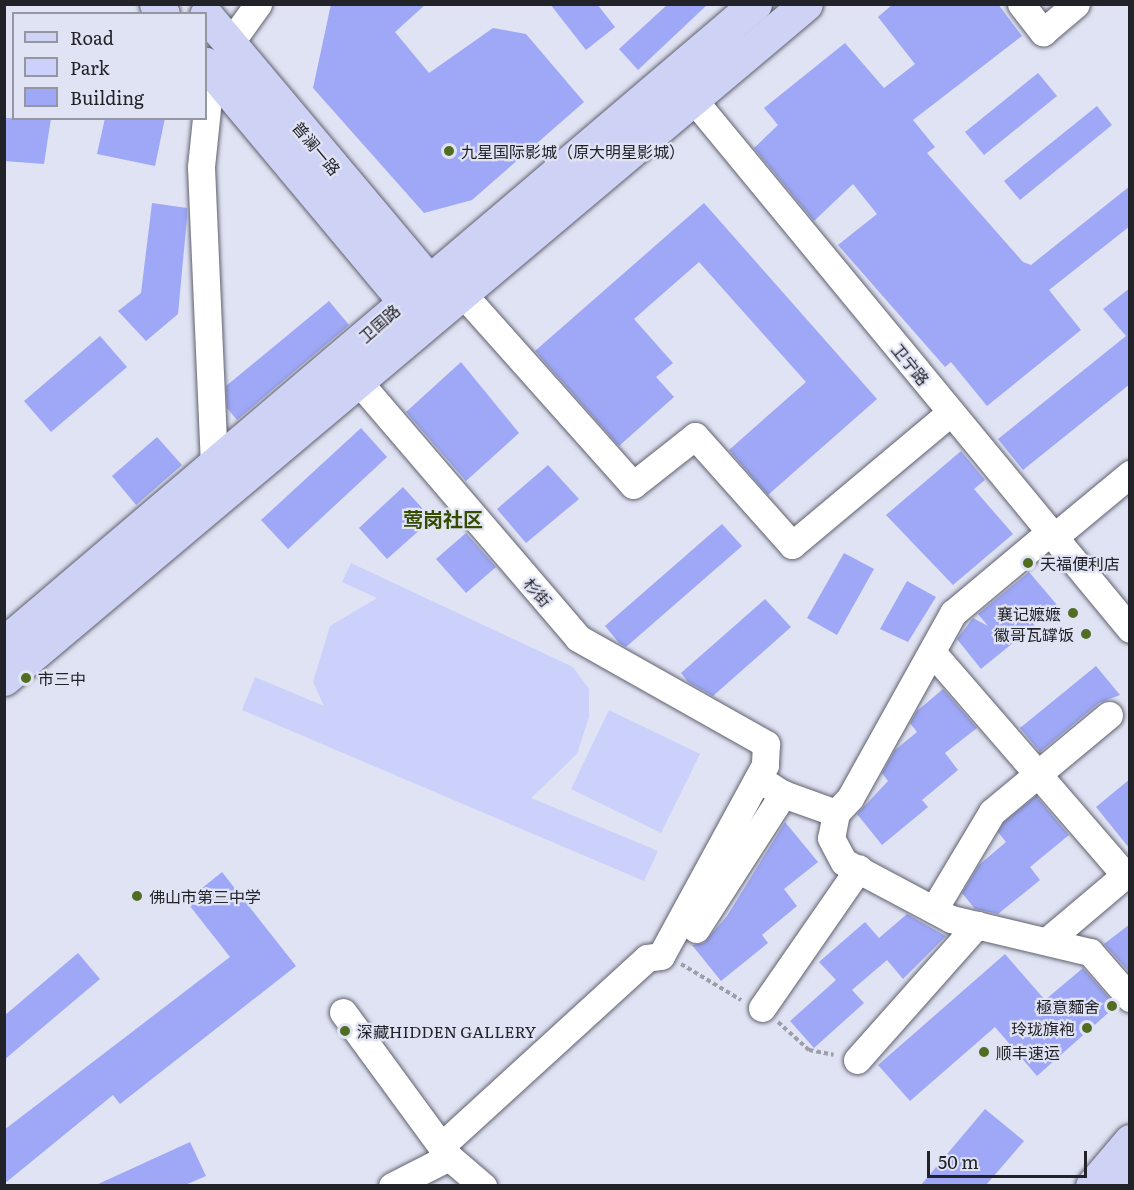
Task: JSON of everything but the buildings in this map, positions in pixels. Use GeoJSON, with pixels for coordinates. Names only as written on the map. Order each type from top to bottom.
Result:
{"type":"FeatureCollection","features":[{"type":"Feature","properties":{"kind":"main road","name":"卫国路"},"geometry":{"type":"LineString","coordinates":[[4,643],[754,4]]}},
{"type":"Feature","properties":{"kind":"main road","name":"卫国路"},"geometry":{"type":"LineString","coordinates":[[4,679],[806,4]]}},
{"type":"Feature","properties":{"kind":"main road","name":"普澜一路"},"geometry":{"type":"LineString","coordinates":[[207,23],[215,59],[404,301],[435,317]]}},
{"type":"Feature","properties":{"kind":"main road","name":"普澜一路"},"geometry":{"type":"LineString","coordinates":[[215,59],[428,280]]}},
{"type":"Feature","properties":{"kind":"main road"},"geometry":{"type":"LineString","coordinates":[[428,280],[435,317]]}},
{"type":"Feature","properties":{"kind":"main road"},"geometry":{"type":"LineString","coordinates":[[1092,1185],[1130,1141]]}},
{"type":"Feature","properties":{"kind":"main road"},"geometry":{"type":"LineString","coordinates":[[1126,1185],[1130,1181]]}},
{"type":"Feature","properties":{"kind":"street"},"geometry":{"type":"LineString","coordinates":[[214,463],[201,167],[215,59],[258,4]]}},
{"type":"Feature","properties":{"kind":"street"},"geometry":{"type":"LineString","coordinates":[[1021,4],[1043,32],[1076,4]]}},
{"type":"Feature","properties":{"kind":"street","name":"卫宁路"},"geometry":{"type":"LineString","coordinates":[[693,99],[1130,628]]}},
{"type":"Feature","properties":{"kind":"street"},"geometry":{"type":"LineString","coordinates":[[462,293],[633,485],[695,436],[792,545],[951,412]]}},
{"type":"Feature","properties":{"kind":"street","name":"杉街"},"geometry":{"type":"LineString","coordinates":[[358,381],[578,638],[766,744],[758,778]]}},
{"type":"Feature","properties":{"kind":"street"},"geometry":{"type":"LineString","coordinates":[[1130,474],[953,613],[850,798],[836,813],[831,838],[844,861],[934,909],[977,925],[1090,952],[1130,998]]}},
{"type":"Feature","properties":{"kind":"street"},"geometry":{"type":"LineString","coordinates":[[932,652],[1127,873],[1047,941]]}},
{"type":"Feature","properties":{"kind":"street"},"geometry":{"type":"LineString","coordinates":[[934,909],[992,812],[1109,715]]}},
{"type":"Feature","properties":{"kind":"street"},"geometry":{"type":"LineString","coordinates":[[669,959],[758,778],[783,794],[836,813]]}},
{"type":"Feature","properties":{"kind":"street"},"geometry":{"type":"LineString","coordinates":[[669,959],[783,794]]}},
{"type":"Feature","properties":{"kind":"street"},"geometry":{"type":"LineString","coordinates":[[762,1008],[859,868]]}},
{"type":"Feature","properties":{"kind":"street"},"geometry":{"type":"LineString","coordinates":[[857,1060],[977,925]]}},
{"type":"Feature","properties":{"kind":"street"},"geometry":{"type":"LineString","coordinates":[[392,1185],[445,1151],[646,958],[669,959]]}},
{"type":"Feature","properties":{"kind":"street"},"geometry":{"type":"LineString","coordinates":[[343,1012],[445,1151],[483,1185]]}},
{"type":"Feature","properties":{"kind":"green space"},"geometry":{"type":"Polygon","coordinates":[[[351,563],[573,667],[589,689],[589,717],[577,754],[531,798],[658,851],[644,881],[242,710],[255,677],[324,706],[313,682],[330,626],[377,598],[342,582],[351,563]]]}},
{"type":"Feature","properties":{"kind":"green space"},"geometry":{"type":"Polygon","coordinates":[[[609,710],[700,754],[661,833],[571,789],[609,710]]]}},
{"type":"Feature","properties":{"kind":"place","name":"九星国际影城（原大明星影城）"},"geometry":{"type":"Point","coordinates":[449,151]}},
{"type":"Feature","properties":{"kind":"place","name":"天福便利店"},"geometry":{"type":"Point","coordinates":[1028,563]}},
{"type":"Feature","properties":{"kind":"place","name":"襄记嬷嬷"},"geometry":{"type":"Point","coordinates":[1073,613]}},
{"type":"Feature","properties":{"kind":"place","name":"徽哥瓦罉饭"},"geometry":{"type":"Point","coordinates":[1086,634]}},
{"type":"Feature","properties":{"kind":"place","name":"市三中"},"geometry":{"type":"Point","coordinates":[26,678]}},
{"type":"Feature","properties":{"kind":"place","name":"佛山市第三中学"},"geometry":{"type":"Point","coordinates":[137,896]}},
{"type":"Feature","properties":{"kind":"place","name":"極意麵舍"},"geometry":{"type":"Point","coordinates":[1112,1006]}},
{"type":"Feature","properties":{"kind":"place","name":"玲珑旗袍"},"geometry":{"type":"Point","coordinates":[1087,1028]}},
{"type":"Feature","properties":{"kind":"place","name":"深藏HIDDEN GALLERY"},"geometry":{"type":"Point","coordinates":[345,1031]}},
{"type":"Feature","properties":{"kind":"place","name":"顺丰速运"},"geometry":{"type":"Point","coordinates":[984,1052]}},
{"type":"Feature","properties":{"kind":"district","name":"莺岗社区"},"geometry":{"type":"Point","coordinates":[443,518]}}]}
